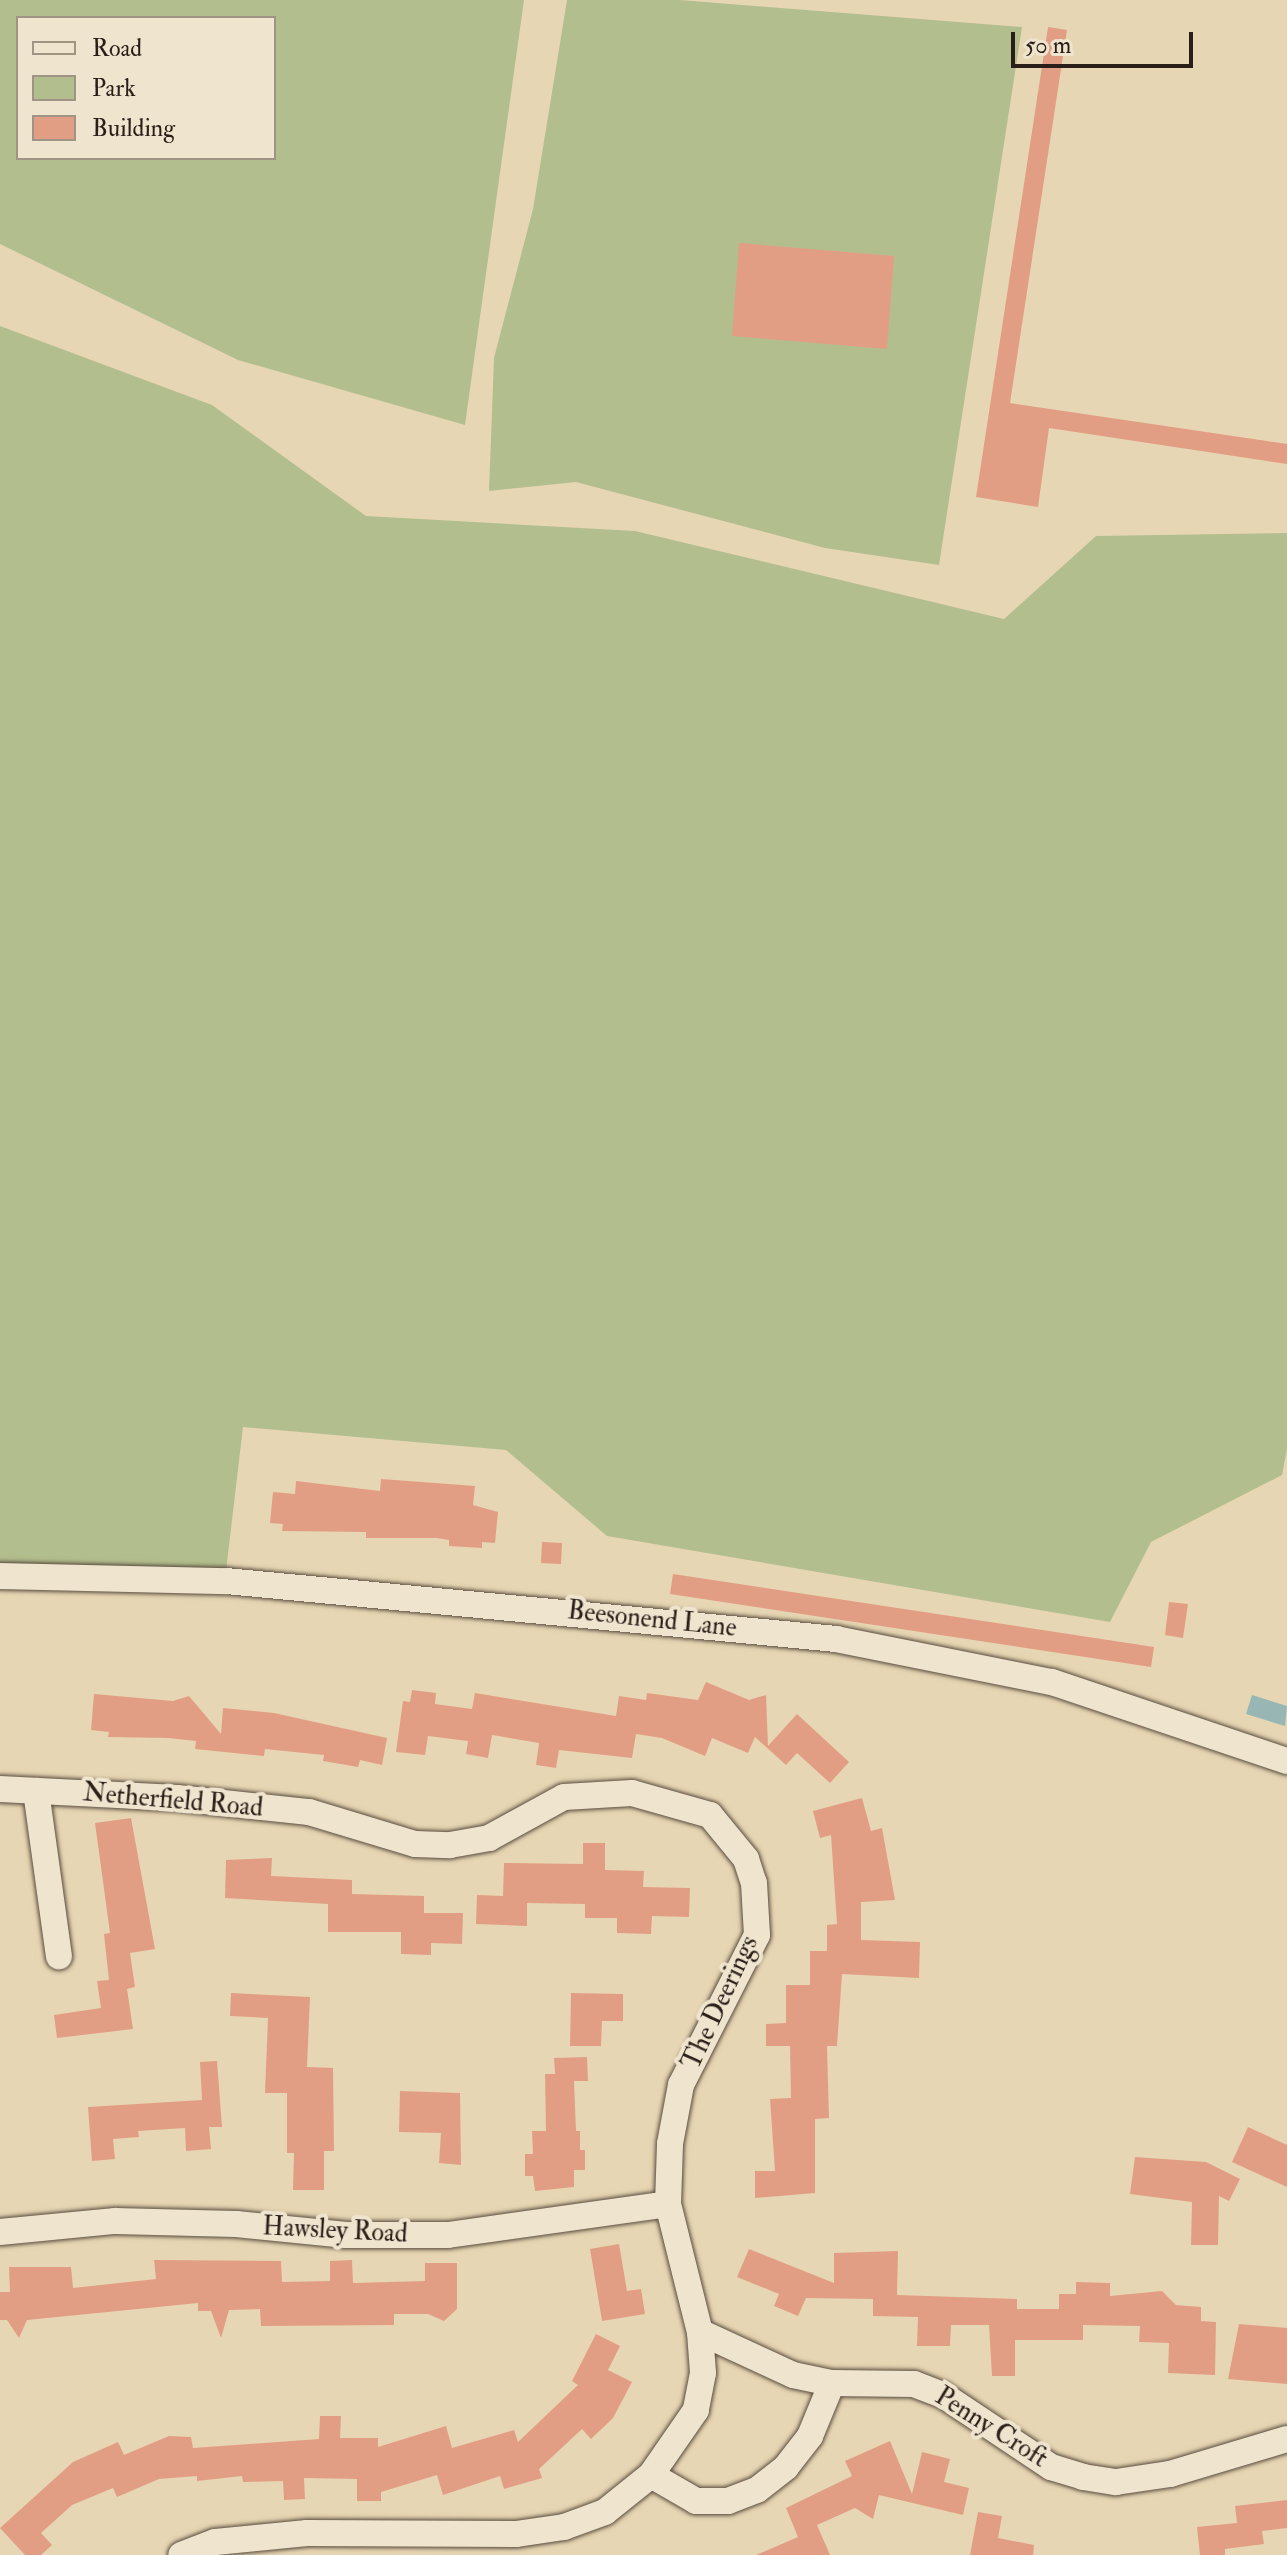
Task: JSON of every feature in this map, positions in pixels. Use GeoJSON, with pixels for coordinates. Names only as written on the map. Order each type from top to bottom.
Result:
{"type":"FeatureCollection","features":[{"type":"Feature","properties":{"kind":"street","name":"Beesonend Lane"},"geometry":{"type":"LineString","coordinates":[[0,1576],[226,1581],[836,1639],[1052,1682],[1287,1761]]}},
{"type":"Feature","properties":{"kind":"street","name":"Netherfield Road"},"geometry":{"type":"LineString","coordinates":[[0,1789],[309,1812]]}},
{"type":"Feature","properties":{"kind":"street"},"geometry":{"type":"LineString","coordinates":[[36,1791],[59,1956]]}},
{"type":"Feature","properties":{"kind":"street","name":"The Deerings"},"geometry":{"type":"LineString","coordinates":[[181,2555],[215,2542],[307,2533],[516,2534],[564,2527],[605,2512],[651,2475],[696,2410],[703,2373],[700,2332],[668,2204],[670,2144],[681,2085],[757,1935],[754,1883],[746,1859],[710,1815],[632,1793],[564,1797],[470,1844],[415,1844],[309,1812]]}},
{"type":"Feature","properties":{"kind":"street","name":"Hawsley Road"},"geometry":{"type":"LineString","coordinates":[[0,2232],[115,2221],[346,2235],[448,2235],[668,2204]]}},
{"type":"Feature","properties":{"kind":"street"},"geometry":{"type":"LineString","coordinates":[[651,2475],[696,2501],[728,2501],[757,2490],[786,2467],[810,2436],[832,2383],[762,2365],[700,2332]]}},
{"type":"Feature","properties":{"kind":"street","name":"Penny Croft"},"geometry":{"type":"LineString","coordinates":[[832,2383],[914,2384],[974,2412],[1051,2467],[1116,2482],[1170,2474],[1287,2439]]}},
{"type":"Feature","properties":{"kind":"green space"},"geometry":{"type":"Polygon","coordinates":[[[0,0],[524,0],[465,425],[238,360],[0,244],[0,0]]]}},
{"type":"Feature","properties":{"kind":"green space"},"geometry":{"type":"Polygon","coordinates":[[[567,0],[680,0],[1022,27],[939,565],[825,548],[576,482],[489,491],[494,358],[533,209],[567,0]]]}},
{"type":"Feature","properties":{"kind":"green space"},"geometry":{"type":"Polygon","coordinates":[[[0,326],[212,405],[366,516],[635,531],[1004,619],[1096,536],[1287,533],[1287,1449],[1282,1475],[1151,1542],[1110,1622],[607,1536],[506,1450],[243,1427],[226,1571],[0,1565],[0,326]]]}},
{"type":"Feature","properties":{"kind":"water"},"geometry":{"type":"Polygon","coordinates":[[[1252,1695],[1287,1706],[1285,1726],[1246,1714],[1252,1695]]]}},
{"type":"Feature","properties":{"kind":"building"},"geometry":{"type":"Polygon","coordinates":[[[1048,27],[1067,30],[1010,403],[1287,444],[1287,464],[1049,428],[1038,507],[976,497],[1048,27]]]}},
{"type":"Feature","properties":{"kind":"building"},"geometry":{"type":"Polygon","coordinates":[[[739,243],[894,256],[887,349],[732,336],[739,243]]]}},
{"type":"Feature","properties":{"kind":"building"},"geometry":{"type":"Polygon","coordinates":[[[381,1479],[475,1486],[473,1505],[498,1512],[495,1543],[482,1542],[482,1548],[449,1546],[449,1540],[437,1538],[366,1538],[366,1532],[282,1531],[283,1524],[270,1523],[273,1492],[295,1494],[296,1481],[380,1491],[381,1479]]]}},
{"type":"Feature","properties":{"kind":"building"},"geometry":{"type":"Polygon","coordinates":[[[542,1542],[562,1543],[561,1564],[541,1563],[542,1542]]]}},
{"type":"Feature","properties":{"kind":"building"},"geometry":{"type":"Polygon","coordinates":[[[673,1574],[1154,1647],[1151,1667],[670,1594],[673,1574]]]}},
{"type":"Feature","properties":{"kind":"building"},"geometry":{"type":"Polygon","coordinates":[[[1169,1602],[1188,1604],[1183,1638],[1165,1635],[1169,1602]]]}},
{"type":"Feature","properties":{"kind":"building"},"geometry":{"type":"Polygon","coordinates":[[[706,1682],[749,1700],[766,1695],[768,1746],[797,1714],[849,1762],[830,1783],[797,1753],[786,1765],[755,1737],[748,1753],[712,1738],[705,1756],[662,1738],[636,1734],[632,1758],[559,1750],[556,1768],[536,1765],[539,1743],[492,1735],[488,1758],[466,1754],[468,1741],[428,1736],[425,1755],[396,1752],[403,1701],[410,1702],[412,1690],[436,1693],[435,1704],[472,1709],[475,1693],[616,1716],[619,1696],[646,1700],[647,1693],[698,1700],[706,1682]]]}},
{"type":"Feature","properties":{"kind":"building"},"geometry":{"type":"Polygon","coordinates":[[[94,1694],[173,1701],[189,1696],[221,1734],[223,1708],[274,1713],[387,1738],[382,1765],[360,1760],[358,1767],[323,1761],[324,1755],[265,1749],[264,1756],[195,1749],[196,1741],[168,1738],[108,1737],[109,1732],[91,1730],[94,1694]]]}},
{"type":"Feature","properties":{"kind":"building"},"geometry":{"type":"Polygon","coordinates":[[[862,1798],[871,1831],[882,1828],[895,1900],[861,1902],[861,1940],[920,1942],[919,1978],[842,1974],[837,2046],[827,2046],[829,2118],[815,2119],[815,2193],[755,2198],[755,2171],[775,2171],[770,2099],[791,2098],[790,2046],[766,2046],[766,2024],[786,2023],[786,1985],[810,1985],[810,1951],[827,1951],[827,1925],[837,1924],[831,1835],[820,1838],[813,1811],[862,1798]]]}},
{"type":"Feature","properties":{"kind":"building"},"geometry":{"type":"Polygon","coordinates":[[[131,1818],[155,1949],[130,1953],[135,1987],[127,1989],[133,2029],[57,2038],[54,2015],[101,2008],[97,1981],[109,1980],[104,1934],[110,1933],[95,1823],[131,1818]]]}},
{"type":"Feature","properties":{"kind":"building"},"geometry":{"type":"Polygon","coordinates":[[[583,1843],[605,1843],[605,1870],[644,1871],[643,1887],[690,1888],[689,1917],[652,1916],[651,1934],[617,1933],[617,1918],[585,1918],[585,1904],[527,1903],[527,1926],[476,1924],[477,1895],[503,1896],[504,1863],[583,1864],[583,1843]]]}},
{"type":"Feature","properties":{"kind":"building"},"geometry":{"type":"Polygon","coordinates":[[[272,1858],[271,1876],[352,1880],[352,1894],[424,1896],[424,1913],[463,1913],[462,1944],[431,1943],[431,1955],[401,1954],[401,1932],[328,1932],[328,1904],[225,1898],[226,1860],[272,1858]]]}},
{"type":"Feature","properties":{"kind":"building"},"geometry":{"type":"Polygon","coordinates":[[[231,1993],[310,1997],[307,2067],[333,2068],[334,2151],[324,2151],[324,2190],[293,2190],[294,2153],[287,2153],[287,2093],[265,2093],[268,2018],[230,2016],[231,1993]]]}},
{"type":"Feature","properties":{"kind":"building"},"geometry":{"type":"Polygon","coordinates":[[[571,1993],[623,1994],[623,2021],[602,2021],[601,2046],[570,2046],[571,1993]]]}},
{"type":"Feature","properties":{"kind":"building"},"geometry":{"type":"Polygon","coordinates":[[[587,2057],[588,2081],[574,2081],[576,2131],[580,2131],[580,2150],[585,2150],[585,2170],[574,2170],[574,2187],[535,2191],[533,2176],[525,2176],[525,2154],[533,2154],[532,2131],[546,2131],[545,2074],[555,2074],[554,2058],[587,2057]]]}},
{"type":"Feature","properties":{"kind":"building"},"geometry":{"type":"Polygon","coordinates":[[[217,2061],[222,2127],[209,2127],[211,2149],[186,2151],[185,2128],[138,2131],[139,2137],[113,2139],[115,2159],[92,2161],[88,2107],[202,2100],[200,2062],[217,2061]]]}},
{"type":"Feature","properties":{"kind":"building"},"geometry":{"type":"Polygon","coordinates":[[[400,2091],[460,2093],[461,2165],[439,2163],[441,2133],[399,2132],[400,2091]]]}},
{"type":"Feature","properties":{"kind":"building"},"geometry":{"type":"Polygon","coordinates":[[[1248,2127],[1287,2145],[1287,2187],[1232,2162],[1248,2127]]]}},
{"type":"Feature","properties":{"kind":"building"},"geometry":{"type":"Polygon","coordinates":[[[1135,2157],[1206,2162],[1240,2179],[1229,2201],[1219,2196],[1218,2245],[1191,2245],[1192,2202],[1130,2194],[1135,2157]]]}},
{"type":"Feature","properties":{"kind":"building"},"geometry":{"type":"Polygon","coordinates":[[[619,2244],[627,2291],[641,2289],[645,2314],[602,2321],[590,2249],[619,2244]]]}},
{"type":"Feature","properties":{"kind":"building"},"geometry":{"type":"Polygon","coordinates":[[[749,2249],[834,2283],[834,2253],[898,2251],[897,2295],[1017,2299],[1017,2309],[1059,2309],[1059,2294],[1076,2294],[1076,2282],[1110,2283],[1110,2296],[1162,2291],[1176,2305],[1201,2307],[1201,2321],[1216,2322],[1215,2375],[1168,2373],[1169,2343],[1139,2342],[1140,2326],[1083,2325],[1083,2340],[1015,2340],[1015,2376],[992,2376],[989,2325],[951,2325],[950,2346],[917,2346],[918,2317],[873,2316],[873,2299],[806,2298],[798,2316],[774,2306],[779,2294],[737,2277],[749,2249]]]}},
{"type":"Feature","properties":{"kind":"building"},"geometry":{"type":"Polygon","coordinates":[[[154,2260],[281,2261],[282,2282],[330,2281],[330,2261],[352,2260],[353,2283],[425,2281],[425,2263],[457,2263],[457,2309],[444,2321],[428,2314],[394,2314],[394,2325],[261,2326],[260,2309],[229,2310],[221,2338],[211,2311],[198,2311],[198,2303],[27,2320],[19,2338],[7,2320],[0,2320],[0,2292],[10,2292],[9,2267],[71,2267],[73,2288],[156,2279],[154,2260]]]}},
{"type":"Feature","properties":{"kind":"building"},"geometry":{"type":"Polygon","coordinates":[[[1239,2324],[1287,2328],[1287,2384],[1228,2379],[1239,2324]]]}},
{"type":"Feature","properties":{"kind":"building"},"geometry":{"type":"Polygon","coordinates":[[[596,2334],[620,2346],[608,2370],[632,2382],[613,2418],[591,2439],[582,2429],[539,2469],[542,2478],[504,2489],[500,2476],[443,2495],[437,2475],[381,2492],[381,2501],[357,2501],[357,2479],[304,2478],[305,2499],[284,2500],[283,2481],[243,2482],[242,2476],[197,2481],[197,2476],[159,2479],[117,2497],[113,2488],[72,2505],[41,2533],[52,2545],[41,2555],[25,2555],[0,2528],[73,2462],[118,2442],[124,2455],[169,2436],[191,2437],[193,2448],[319,2439],[320,2416],[341,2416],[340,2438],[378,2438],[378,2447],[446,2426],[452,2448],[514,2430],[518,2442],[578,2385],[572,2381],[596,2334]]]}},
{"type":"Feature","properties":{"kind":"building"},"geometry":{"type":"Polygon","coordinates":[[[890,2441],[912,2494],[922,2452],[950,2459],[944,2482],[969,2488],[963,2515],[879,2495],[873,2519],[855,2508],[817,2525],[830,2555],[756,2555],[798,2537],[786,2508],[852,2476],[845,2461],[890,2441]]]}},
{"type":"Feature","properties":{"kind":"building"},"geometry":{"type":"Polygon","coordinates":[[[1287,2500],[1287,2528],[1262,2531],[1264,2544],[1225,2549],[1225,2555],[1200,2555],[1197,2527],[1237,2523],[1235,2506],[1287,2500]]]}},
{"type":"Feature","properties":{"kind":"building"},"geometry":{"type":"Polygon","coordinates":[[[978,2512],[1002,2516],[998,2538],[1034,2545],[1033,2555],[970,2555],[978,2512]]]}}]}
